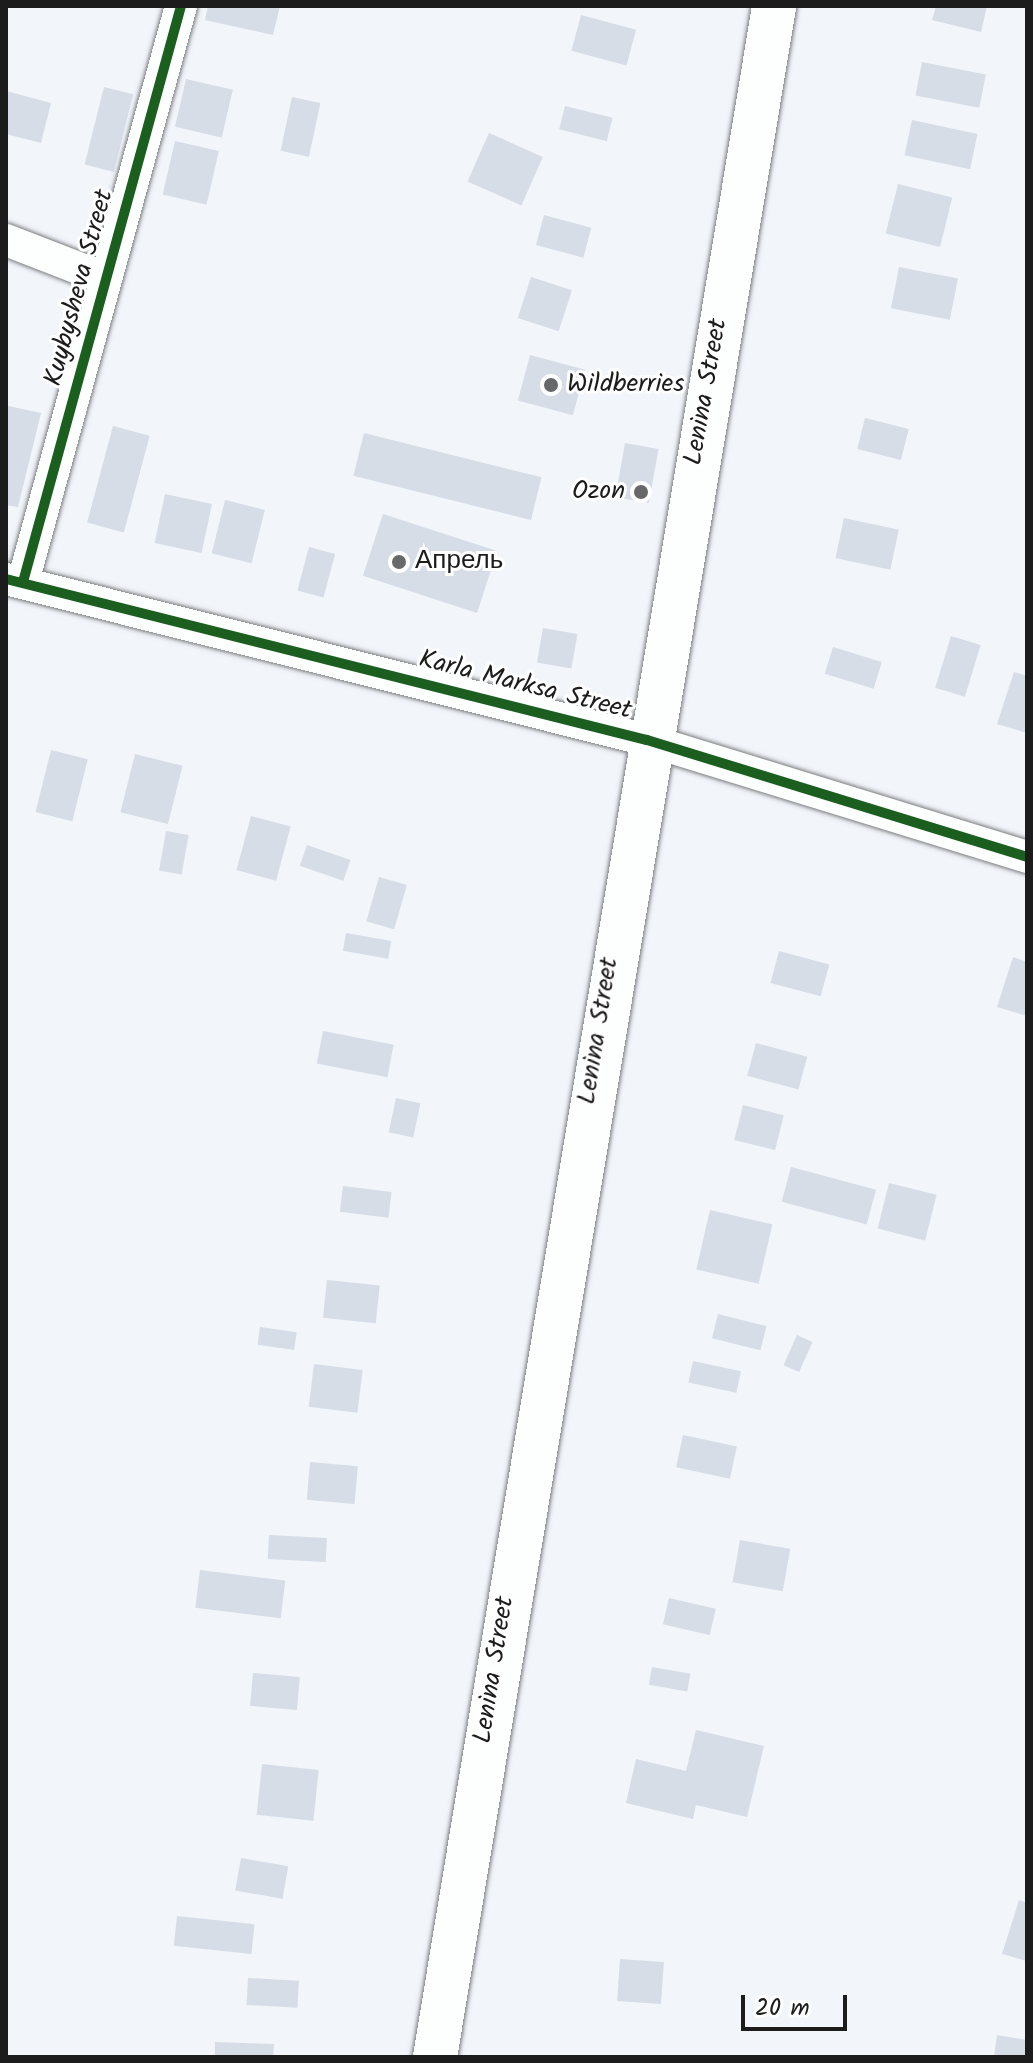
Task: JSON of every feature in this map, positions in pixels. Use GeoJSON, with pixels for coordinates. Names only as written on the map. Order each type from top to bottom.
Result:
{"type":"FeatureCollection","features":[{"type":"Feature","properties":{"kind":"main road","name":"Lenina Street"},"geometry":{"type":"LineString","coordinates":[[435,2057],[647,740],[774,6]]}},
{"type":"Feature","properties":{"kind":"street","name":"Kuybysheva Street"},"geometry":{"type":"LineString","coordinates":[[15,580],[181,6]]}},
{"type":"Feature","properties":{"kind":"street"},"geometry":{"type":"LineString","coordinates":[[6,240],[104,278]]}},
{"type":"Feature","properties":{"kind":"street","name":"Karla Marksa Street"},"geometry":{"type":"LineString","coordinates":[[15,580],[647,740],[1027,857]]}},
{"type":"Feature","properties":{"kind":"building"},"geometry":{"type":"Polygon","coordinates":[[[208,6],[280,6],[273,35],[205,20],[208,6]]]}},
{"type":"Feature","properties":{"kind":"building"},"geometry":{"type":"Polygon","coordinates":[[[936,6],[987,6],[981,32],[932,20],[936,6]]]}},
{"type":"Feature","properties":{"kind":"building"},"geometry":{"type":"Polygon","coordinates":[[[581,15],[636,30],[626,65],[571,51],[581,15]]]}},
{"type":"Feature","properties":{"kind":"building"},"geometry":{"type":"Polygon","coordinates":[[[922,62],[986,74],[979,108],[916,95],[922,62]]]}},
{"type":"Feature","properties":{"kind":"building"},"geometry":{"type":"Polygon","coordinates":[[[186,79],[233,90],[222,138],[175,127],[186,79]]]}},
{"type":"Feature","properties":{"kind":"building"},"geometry":{"type":"Polygon","coordinates":[[[104,87],[133,94],[114,172],[85,165],[104,87]]]}},
{"type":"Feature","properties":{"kind":"building"},"geometry":{"type":"Polygon","coordinates":[[[6,91],[51,103],[41,143],[6,134],[6,91]]]}},
{"type":"Feature","properties":{"kind":"building"},"geometry":{"type":"Polygon","coordinates":[[[292,97],[320,103],[309,157],[281,151],[292,97]]]}},
{"type":"Feature","properties":{"kind":"building"},"geometry":{"type":"Polygon","coordinates":[[[565,106],[613,118],[607,141],[559,129],[565,106]]]}},
{"type":"Feature","properties":{"kind":"building"},"geometry":{"type":"Polygon","coordinates":[[[912,120],[978,134],[970,169],[905,155],[912,120]]]}},
{"type":"Feature","properties":{"kind":"building"},"geometry":{"type":"Polygon","coordinates":[[[489,133],[543,157],[521,205],[467,181],[489,133]]]}},
{"type":"Feature","properties":{"kind":"building"},"geometry":{"type":"Polygon","coordinates":[[[175,141],[219,151],[206,205],[163,195],[175,141]]]}},
{"type":"Feature","properties":{"kind":"building"},"geometry":{"type":"Polygon","coordinates":[[[898,184],[952,198],[940,247],[886,233],[898,184]]]}},
{"type":"Feature","properties":{"kind":"building"},"geometry":{"type":"Polygon","coordinates":[[[544,215],[591,228],[583,258],[536,245],[544,215]]]}},
{"type":"Feature","properties":{"kind":"building"},"geometry":{"type":"Polygon","coordinates":[[[899,267],[958,278],[950,320],[891,308],[899,267]]]}},
{"type":"Feature","properties":{"kind":"building"},"geometry":{"type":"Polygon","coordinates":[[[531,277],[572,290],[559,331],[518,318],[531,277]]]}},
{"type":"Feature","properties":{"kind":"building","name":"Wildberries"},"geometry":{"type":"Polygon","coordinates":[[[530,355],[585,370],[573,415],[518,400],[530,355]]]}},
{"type":"Feature","properties":{"kind":"building"},"geometry":{"type":"Polygon","coordinates":[[[8,406],[41,413],[18,507],[6,505],[8,406]]]}},
{"type":"Feature","properties":{"kind":"building"},"geometry":{"type":"Polygon","coordinates":[[[865,418],[909,429],[901,460],[857,449],[865,418]]]}},
{"type":"Feature","properties":{"kind":"building"},"geometry":{"type":"Polygon","coordinates":[[[113,426],[150,436],[124,532],[87,523],[113,426]]]}},
{"type":"Feature","properties":{"kind":"building"},"geometry":{"type":"Polygon","coordinates":[[[364,433],[542,477],[531,520],[353,476],[364,433]]]}},
{"type":"Feature","properties":{"kind":"building"},"geometry":{"type":"Polygon","coordinates":[[[625,443],[658,449],[649,503],[615,497],[625,443]]]}},
{"type":"Feature","properties":{"kind":"building"},"geometry":{"type":"Polygon","coordinates":[[[165,494],[212,504],[202,553],[155,543],[165,494]]]}},
{"type":"Feature","properties":{"kind":"building"},"geometry":{"type":"Polygon","coordinates":[[[225,500],[265,510],[251,563],[212,553],[225,500]]]}},
{"type":"Feature","properties":{"kind":"building"},"geometry":{"type":"Polygon","coordinates":[[[383,514],[497,551],[477,613],[363,576],[383,514]]]}},
{"type":"Feature","properties":{"kind":"building"},"geometry":{"type":"Polygon","coordinates":[[[844,518],[899,530],[890,570],[835,558],[844,518]]]}},
{"type":"Feature","properties":{"kind":"building"},"geometry":{"type":"Polygon","coordinates":[[[309,547],[335,554],[323,597],[297,590],[309,547]]]}},
{"type":"Feature","properties":{"kind":"building"},"geometry":{"type":"Polygon","coordinates":[[[543,628],[577,634],[571,669],[537,662],[543,628]]]}},
{"type":"Feature","properties":{"kind":"building"},"geometry":{"type":"Polygon","coordinates":[[[951,636],[981,645],[965,697],[935,688],[951,636]]]}},
{"type":"Feature","properties":{"kind":"building"},"geometry":{"type":"Polygon","coordinates":[[[833,647],[882,662],[874,689],[825,674],[833,647]]]}},
{"type":"Feature","properties":{"kind":"building"},"geometry":{"type":"Polygon","coordinates":[[[1014,672],[1027,676],[1027,733],[997,724],[1014,672]]]}},
{"type":"Feature","properties":{"kind":"building"},"geometry":{"type":"Polygon","coordinates":[[[51,750],[88,759],[72,821],[36,812],[51,750]]]}},
{"type":"Feature","properties":{"kind":"building"},"geometry":{"type":"Polygon","coordinates":[[[135,754],[183,766],[168,824],[120,812],[135,754]]]}},
{"type":"Feature","properties":{"kind":"building"},"geometry":{"type":"Polygon","coordinates":[[[251,816],[291,827],[276,881],[237,870],[251,816]]]}},
{"type":"Feature","properties":{"kind":"building"},"geometry":{"type":"Polygon","coordinates":[[[166,831],[189,835],[182,874],[159,870],[166,831]]]}},
{"type":"Feature","properties":{"kind":"building"},"geometry":{"type":"Polygon","coordinates":[[[307,845],[350,860],[343,881],[300,866],[307,845]]]}},
{"type":"Feature","properties":{"kind":"building"},"geometry":{"type":"Polygon","coordinates":[[[379,877],[407,885],[394,929],[366,921],[379,877]]]}},
{"type":"Feature","properties":{"kind":"building"},"geometry":{"type":"Polygon","coordinates":[[[346,933],[391,941],[388,959],[343,951],[346,933]]]}},
{"type":"Feature","properties":{"kind":"building"},"geometry":{"type":"Polygon","coordinates":[[[779,951],[829,964],[821,996],[770,983],[779,951]]]}},
{"type":"Feature","properties":{"kind":"building"},"geometry":{"type":"Polygon","coordinates":[[[1013,957],[1027,962],[1027,1016],[997,1007],[1013,957]]]}},
{"type":"Feature","properties":{"kind":"building"},"geometry":{"type":"Polygon","coordinates":[[[323,1031],[394,1045],[387,1077],[317,1063],[323,1031]]]}},
{"type":"Feature","properties":{"kind":"building"},"geometry":{"type":"Polygon","coordinates":[[[756,1043],[807,1057],[798,1090],[747,1076],[756,1043]]]}},
{"type":"Feature","properties":{"kind":"building"},"geometry":{"type":"Polygon","coordinates":[[[396,1098],[420,1103],[413,1137],[389,1132],[396,1098]]]}},
{"type":"Feature","properties":{"kind":"building"},"geometry":{"type":"Polygon","coordinates":[[[743,1105],[784,1115],[775,1150],[734,1140],[743,1105]]]}},
{"type":"Feature","properties":{"kind":"building"},"geometry":{"type":"Polygon","coordinates":[[[791,1167],[876,1190],[867,1225],[782,1202],[791,1167]]]}},
{"type":"Feature","properties":{"kind":"building"},"geometry":{"type":"Polygon","coordinates":[[[889,1183],[937,1195],[925,1240],[878,1229],[889,1183]]]}},
{"type":"Feature","properties":{"kind":"building"},"geometry":{"type":"Polygon","coordinates":[[[343,1186],[392,1192],[388,1218],[340,1212],[343,1186]]]}},
{"type":"Feature","properties":{"kind":"building"},"geometry":{"type":"Polygon","coordinates":[[[710,1210],[772,1224],[759,1284],[696,1269],[710,1210]]]}},
{"type":"Feature","properties":{"kind":"building"},"geometry":{"type":"Polygon","coordinates":[[[327,1280],[380,1286],[376,1323],[323,1318],[327,1280]]]}},
{"type":"Feature","properties":{"kind":"building"},"geometry":{"type":"Polygon","coordinates":[[[718,1314],[767,1326],[760,1350],[712,1338],[718,1314]]]}},
{"type":"Feature","properties":{"kind":"building"},"geometry":{"type":"Polygon","coordinates":[[[260,1327],[297,1332],[294,1350],[257,1345],[260,1327]]]}},
{"type":"Feature","properties":{"kind":"building"},"geometry":{"type":"Polygon","coordinates":[[[797,1335],[813,1342],[799,1372],[784,1365],[797,1335]]]}},
{"type":"Feature","properties":{"kind":"building"},"geometry":{"type":"Polygon","coordinates":[[[693,1361],[741,1371],[736,1393],[688,1383],[693,1361]]]}},
{"type":"Feature","properties":{"kind":"building"},"geometry":{"type":"Polygon","coordinates":[[[314,1364],[363,1370],[357,1413],[309,1407],[314,1364]]]}},
{"type":"Feature","properties":{"kind":"building"},"geometry":{"type":"Polygon","coordinates":[[[683,1435],[737,1446],[730,1479],[676,1467],[683,1435]]]}},
{"type":"Feature","properties":{"kind":"building"},"geometry":{"type":"Polygon","coordinates":[[[310,1462],[358,1466],[355,1504],[307,1500],[310,1462]]]}},
{"type":"Feature","properties":{"kind":"building"},"geometry":{"type":"Polygon","coordinates":[[[269,1535],[327,1538],[326,1562],[268,1559],[269,1535]]]}},
{"type":"Feature","properties":{"kind":"building"},"geometry":{"type":"Polygon","coordinates":[[[740,1540],[790,1549],[783,1591],[733,1582],[740,1540]]]}},
{"type":"Feature","properties":{"kind":"building"},"geometry":{"type":"Polygon","coordinates":[[[200,1570],[285,1580],[281,1618],[195,1608],[200,1570]]]}},
{"type":"Feature","properties":{"kind":"building"},"geometry":{"type":"Polygon","coordinates":[[[669,1598],[716,1609],[710,1635],[663,1624],[669,1598]]]}},
{"type":"Feature","properties":{"kind":"building"},"geometry":{"type":"Polygon","coordinates":[[[652,1667],[690,1674],[687,1691],[649,1685],[652,1667]]]}},
{"type":"Feature","properties":{"kind":"building"},"geometry":{"type":"Polygon","coordinates":[[[253,1673],[300,1677],[297,1710],[250,1706],[253,1673]]]}},
{"type":"Feature","properties":{"kind":"building"},"geometry":{"type":"Polygon","coordinates":[[[696,1730],[764,1746],[747,1817],[696,1805],[693,1819],[626,1803],[636,1759],[686,1771],[696,1730]]]}},
{"type":"Feature","properties":{"kind":"building"},"geometry":{"type":"Polygon","coordinates":[[[262,1764],[319,1770],[313,1821],[257,1815],[262,1764]]]}},
{"type":"Feature","properties":{"kind":"building"},"geometry":{"type":"Polygon","coordinates":[[[241,1858],[288,1866],[283,1899],[235,1890],[241,1858]]]}},
{"type":"Feature","properties":{"kind":"building"},"geometry":{"type":"Polygon","coordinates":[[[1019,1900],[1027,1903],[1027,1961],[1002,1954],[1019,1900]]]}},
{"type":"Feature","properties":{"kind":"building"},"geometry":{"type":"Polygon","coordinates":[[[177,1916],[255,1924],[251,1954],[174,1946],[177,1916]]]}},
{"type":"Feature","properties":{"kind":"building"},"geometry":{"type":"Polygon","coordinates":[[[620,1959],[664,1962],[661,2004],[617,2001],[620,1959]]]}},
{"type":"Feature","properties":{"kind":"building"},"geometry":{"type":"Polygon","coordinates":[[[248,1978],[299,1981],[298,2008],[247,2005],[248,1978]]]}},
{"type":"Feature","properties":{"kind":"building"},"geometry":{"type":"Polygon","coordinates":[[[997,2035],[1027,2040],[1027,2057],[994,2057],[997,2035]]]}},
{"type":"Feature","properties":{"kind":"building"},"geometry":{"type":"Polygon","coordinates":[[[215,2042],[274,2044],[273,2057],[215,2057],[215,2042]]]}},
{"type":"Feature","properties":{"kind":"cycle path"},"geometry":{"type":"LineString","coordinates":[[23,582],[181,6]]}},
{"type":"Feature","properties":{"kind":"cycle path"},"geometry":{"type":"LineString","coordinates":[[6,579],[647,740],[1027,857]]}},
{"type":"Feature","properties":{"kind":"place","name":"Wildberries"},"geometry":{"type":"Point","coordinates":[551,385]}},
{"type":"Feature","properties":{"kind":"place","name":"Ozon"},"geometry":{"type":"Point","coordinates":[641,492]}},
{"type":"Feature","properties":{"kind":"place","name":"Апрель"},"geometry":{"type":"Point","coordinates":[399,562]}}]}
